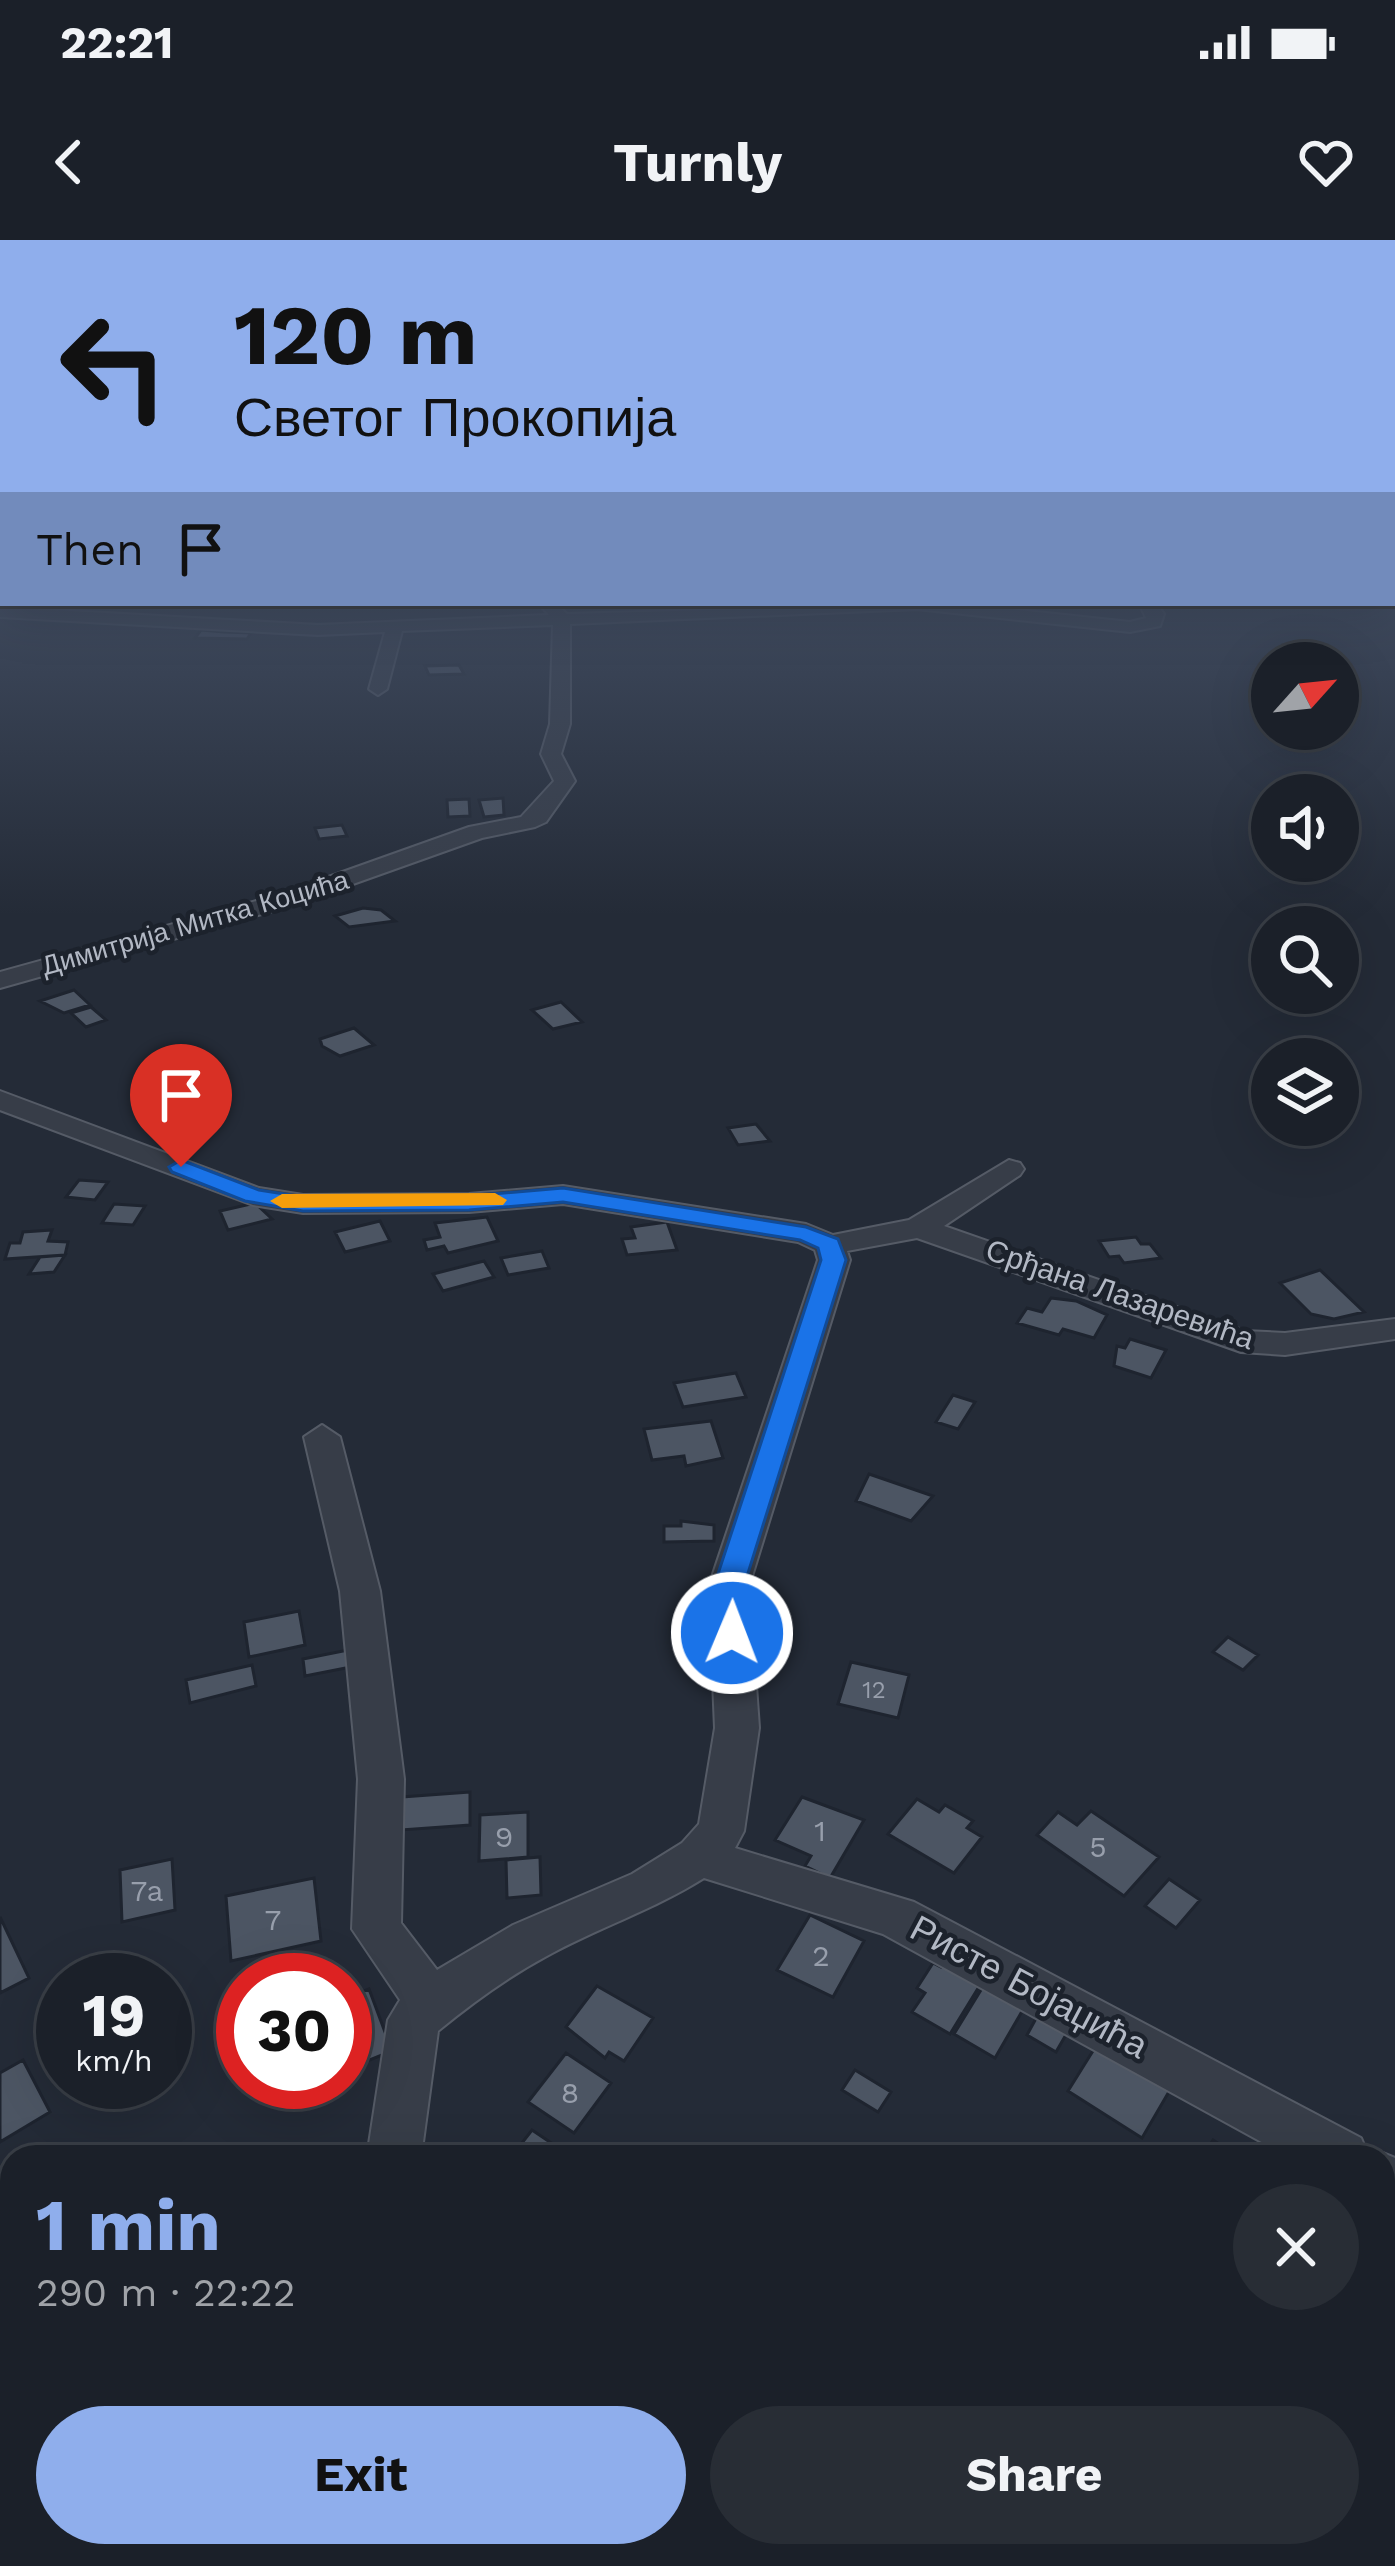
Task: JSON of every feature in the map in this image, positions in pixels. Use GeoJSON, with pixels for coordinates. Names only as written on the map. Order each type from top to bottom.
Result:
{"type":"FeatureCollection","features":[{"type":"Feature","properties":{"kind":"street","name":"Димитрија Митка Коцића"},"geometry":{"type":"LineString","coordinates":[[0,980],[538,817],[565,781],[551,754],[560,724],[559,698]]}},
{"type":"Feature","properties":{"kind":"street"},"geometry":{"type":"LineString","coordinates":[[0,1100],[254,1196],[303,1204],[469,1203],[563,1195],[806,1234],[829,1244],[919,1228],[1010,1168]]}},
{"type":"Feature","properties":{"kind":"street","name":"Срђана Лазаревића"},"geometry":{"type":"LineString","coordinates":[[919,1228],[1241,1341],[1286,1344],[1395,1329]]}},
{"type":"Feature","properties":{"kind":"street"},"geometry":{"type":"LineString","coordinates":[[396,2145],[414,2020],[465,1978],[530,1940],[649,1888],[699,1857],[721,1831],[737,1728],[729,1586],[834,1260],[829,1244]]}},
{"type":"Feature","properties":{"kind":"street"},"geometry":{"type":"LineString","coordinates":[[322,1437],[360,1591],[381,1779],[376,1929],[433,2004]]}},
{"type":"Feature","properties":{"kind":"street","name":"Ристе Бојаџића"},"geometry":{"type":"LineString","coordinates":[[699,1857],[897,1917],[1320,2145]]}},
{"type":"Feature","properties":{"kind":"building"},"geometry":{"type":"Polygon","coordinates":[[[503,798],[504,815],[484,817],[479,800],[503,798]]]}},
{"type":"Feature","properties":{"kind":"building"},"geometry":{"type":"Polygon","coordinates":[[[469,799],[470,816],[448,817],[447,800],[469,799]]]}},
{"type":"Feature","properties":{"kind":"building"},"geometry":{"type":"Polygon","coordinates":[[[342,825],[347,836],[319,839],[315,828],[342,825]]]}},
{"type":"Feature","properties":{"kind":"building"},"geometry":{"type":"Polygon","coordinates":[[[363,908],[381,910],[395,921],[349,927],[335,916],[363,908]]]}},
{"type":"Feature","properties":{"kind":"building"},"geometry":{"type":"Polygon","coordinates":[[[74,990],[90,1005],[64,1013],[40,1001],[74,990]]]}},
{"type":"Feature","properties":{"kind":"building"},"geometry":{"type":"Polygon","coordinates":[[[561,1002],[582,1022],[553,1029],[532,1010],[561,1002]]]}},
{"type":"Feature","properties":{"kind":"building"},"geometry":{"type":"Polygon","coordinates":[[[91,1007],[106,1020],[86,1027],[71,1013],[91,1007]]]}},
{"type":"Feature","properties":{"kind":"building"},"geometry":{"type":"Polygon","coordinates":[[[354,1028],[374,1045],[340,1056],[322,1046],[320,1039],[354,1028]]]}},
{"type":"Feature","properties":{"kind":"building"},"geometry":{"type":"Polygon","coordinates":[[[756,1124],[770,1141],[738,1145],[728,1128],[756,1124]]]}},
{"type":"Feature","properties":{"kind":"building"},"geometry":{"type":"Polygon","coordinates":[[[79,1180],[108,1182],[95,1200],[66,1197],[79,1180]]]}},
{"type":"Feature","properties":{"kind":"building"},"geometry":{"type":"Polygon","coordinates":[[[255,1203],[272,1219],[228,1230],[220,1211],[255,1203]]]}},
{"type":"Feature","properties":{"kind":"building"},"geometry":{"type":"Polygon","coordinates":[[[114,1204],[145,1206],[133,1225],[102,1223],[114,1204]]]}},
{"type":"Feature","properties":{"kind":"building"},"geometry":{"type":"Polygon","coordinates":[[[487,1217],[498,1241],[448,1253],[444,1246],[427,1250],[424,1240],[440,1237],[435,1223],[487,1217]]]}},
{"type":"Feature","properties":{"kind":"building"},"geometry":{"type":"Polygon","coordinates":[[[380,1221],[390,1241],[345,1252],[335,1232],[380,1221]]]}},
{"type":"Feature","properties":{"kind":"building"},"geometry":{"type":"Polygon","coordinates":[[[667,1222],[677,1250],[627,1255],[622,1239],[635,1238],[631,1227],[667,1222]]]}},
{"type":"Feature","properties":{"kind":"building"},"geometry":{"type":"Polygon","coordinates":[[[52,1230],[48,1241],[68,1242],[65,1255],[5,1259],[10,1243],[20,1243],[23,1232],[52,1230]]]}},
{"type":"Feature","properties":{"kind":"building"},"geometry":{"type":"Polygon","coordinates":[[[1136,1237],[1141,1244],[1150,1244],[1161,1258],[1124,1263],[1119,1256],[1109,1257],[1099,1241],[1136,1237]]]}},
{"type":"Feature","properties":{"kind":"building"},"geometry":{"type":"Polygon","coordinates":[[[542,1251],[549,1268],[508,1275],[501,1258],[542,1251]]]}},
{"type":"Feature","properties":{"kind":"building"},"geometry":{"type":"Polygon","coordinates":[[[65,1255],[54,1272],[29,1274],[40,1257],[65,1255]]]}},
{"type":"Feature","properties":{"kind":"building"},"geometry":{"type":"Polygon","coordinates":[[[484,1261],[494,1277],[443,1291],[433,1274],[484,1261]]]}},
{"type":"Feature","properties":{"kind":"building"},"geometry":{"type":"Polygon","coordinates":[[[1320,1270],[1364,1312],[1334,1319],[1311,1314],[1280,1283],[1320,1270]]]}},
{"type":"Feature","properties":{"kind":"building"},"geometry":{"type":"Polygon","coordinates":[[[1051,1298],[1076,1301],[1107,1315],[1094,1338],[1063,1329],[1059,1335],[1017,1323],[1027,1308],[1042,1312],[1051,1298]]]}},
{"type":"Feature","properties":{"kind":"building"},"geometry":{"type":"Polygon","coordinates":[[[1130,1339],[1166,1350],[1151,1378],[1114,1366],[1117,1346],[1125,1348],[1130,1339]]]}},
{"type":"Feature","properties":{"kind":"building"},"geometry":{"type":"Polygon","coordinates":[[[736,1373],[746,1397],[683,1407],[674,1383],[736,1373]]]}},
{"type":"Feature","properties":{"kind":"building"},"geometry":{"type":"Polygon","coordinates":[[[953,1395],[975,1402],[958,1429],[936,1422],[953,1395]]]}},
{"type":"Feature","properties":{"kind":"building"},"geometry":{"type":"Polygon","coordinates":[[[711,1421],[723,1458],[686,1466],[684,1456],[652,1460],[644,1429],[711,1421]]]}},
{"type":"Feature","properties":{"kind":"building"},"geometry":{"type":"Polygon","coordinates":[[[869,1474],[933,1496],[911,1521],[856,1501],[869,1474]]]}},
{"type":"Feature","properties":{"kind":"building"},"geometry":{"type":"Polygon","coordinates":[[[681,1521],[714,1525],[714,1541],[664,1542],[664,1526],[681,1526],[681,1521]]]}},
{"type":"Feature","properties":{"kind":"building"},"geometry":{"type":"Polygon","coordinates":[[[299,1611],[305,1645],[249,1657],[244,1622],[299,1611]]]}},
{"type":"Feature","properties":{"kind":"building"},"geometry":{"type":"Polygon","coordinates":[[[1228,1637],[1258,1655],[1243,1670],[1213,1652],[1228,1637]]]}},
{"type":"Feature","properties":{"kind":"building"},"geometry":{"type":"Polygon","coordinates":[[[363,1647],[366,1664],[305,1676],[303,1659],[363,1647]]]}},
{"type":"Feature","properties":{"kind":"building"},"geometry":{"type":"Polygon","coordinates":[[[851,1662],[909,1675],[898,1718],[838,1704],[851,1662]]]}},
{"type":"Feature","properties":{"kind":"building"},"geometry":{"type":"Polygon","coordinates":[[[252,1665],[256,1686],[190,1703],[186,1680],[252,1665]]]}},
{"type":"Feature","properties":{"kind":"building"},"geometry":{"type":"Polygon","coordinates":[[[470,1792],[470,1825],[401,1830],[402,1797],[470,1792]]]}},
{"type":"Feature","properties":{"kind":"building"},"geometry":{"type":"Polygon","coordinates":[[[802,1797],[864,1820],[830,1878],[805,1866],[811,1856],[775,1840],[802,1797]]]}},
{"type":"Feature","properties":{"kind":"building"},"geometry":{"type":"Polygon","coordinates":[[[917,1799],[939,1812],[945,1805],[973,1821],[967,1828],[982,1837],[954,1873],[888,1834],[917,1799]]]}},
{"type":"Feature","properties":{"kind":"building"},"geometry":{"type":"Polygon","coordinates":[[[1091,1811],[1159,1857],[1124,1896],[1037,1835],[1058,1812],[1077,1825],[1091,1811]]]}},
{"type":"Feature","properties":{"kind":"building"},"geometry":{"type":"Polygon","coordinates":[[[528,1812],[528,1857],[479,1861],[480,1815],[528,1812]]]}},
{"type":"Feature","properties":{"kind":"building"},"geometry":{"type":"Polygon","coordinates":[[[540,1857],[541,1895],[507,1898],[506,1860],[540,1857]]]}},
{"type":"Feature","properties":{"kind":"building"},"geometry":{"type":"Polygon","coordinates":[[[172,1859],[175,1910],[122,1922],[120,1870],[172,1859]]]}},
{"type":"Feature","properties":{"kind":"building"},"geometry":{"type":"Polygon","coordinates":[[[314,1878],[321,1941],[267,1953],[230,1953],[226,1896],[314,1878]]]}},
{"type":"Feature","properties":{"kind":"building"},"geometry":{"type":"Polygon","coordinates":[[[1169,1879],[1200,1900],[1176,1928],[1145,1906],[1169,1879]]]}},
{"type":"Feature","properties":{"kind":"building"},"geometry":{"type":"Polygon","coordinates":[[[810,1915],[864,1941],[833,1997],[777,1970],[810,1915]]]}},
{"type":"Feature","properties":{"kind":"building"},"geometry":{"type":"Polygon","coordinates":[[[0,1917],[29,1978],[0,1993],[0,1917]]]}},
{"type":"Feature","properties":{"kind":"building"},"geometry":{"type":"Polygon","coordinates":[[[951,1951],[988,1972],[950,2034],[912,2012],[925,1993],[917,1988],[933,1963],[941,1967],[951,1951]]]}},
{"type":"Feature","properties":{"kind":"building"},"geometry":{"type":"Polygon","coordinates":[[[992,1972],[1032,1994],[995,2058],[954,2034],[992,1972]]]}},
{"type":"Feature","properties":{"kind":"building"},"geometry":{"type":"Polygon","coordinates":[[[597,1986],[653,2018],[624,2061],[609,2052],[605,2058],[566,2027],[597,1986]]]}},
{"type":"Feature","properties":{"kind":"building"},"geometry":{"type":"Polygon","coordinates":[[[372,1997],[392,2051],[372,2059],[372,1997]]]}},
{"type":"Feature","properties":{"kind":"building"},"geometry":{"type":"Polygon","coordinates":[[[1045,2002],[1075,2019],[1056,2052],[1027,2035],[1045,2002]]]}},
{"type":"Feature","properties":{"kind":"building"},"geometry":{"type":"Polygon","coordinates":[[[1101,2038],[1174,2083],[1142,2138],[1068,2091],[1101,2038]]]}},
{"type":"Feature","properties":{"kind":"building"},"geometry":{"type":"Polygon","coordinates":[[[566,2053],[611,2083],[574,2133],[528,2102],[566,2053]]]}},
{"type":"Feature","properties":{"kind":"building"},"geometry":{"type":"Polygon","coordinates":[[[23,2060],[36,2085],[36,2109],[50,2112],[0,2142],[0,2073],[23,2060]]]}},
{"type":"Feature","properties":{"kind":"building"},"geometry":{"type":"Polygon","coordinates":[[[855,2070],[891,2092],[878,2112],[842,2090],[855,2070]]]}},
{"type":"Feature","properties":{"kind":"building"},"geometry":{"type":"Polygon","coordinates":[[[532,2130],[554,2145],[520,2145],[532,2130]]]}},
{"type":"Feature","properties":{"kind":"slow traffic"},"geometry":{"type":"LineString","coordinates":[[282,1201],[495,1200]]}},
{"type":"Feature","properties":{"kind":"route"},"geometry":{"type":"LineString","coordinates":[[181,1167],[254,1196],[303,1204],[469,1203],[563,1195],[806,1234],[829,1244],[834,1260],[729,1586],[732,1633]]}}]}
